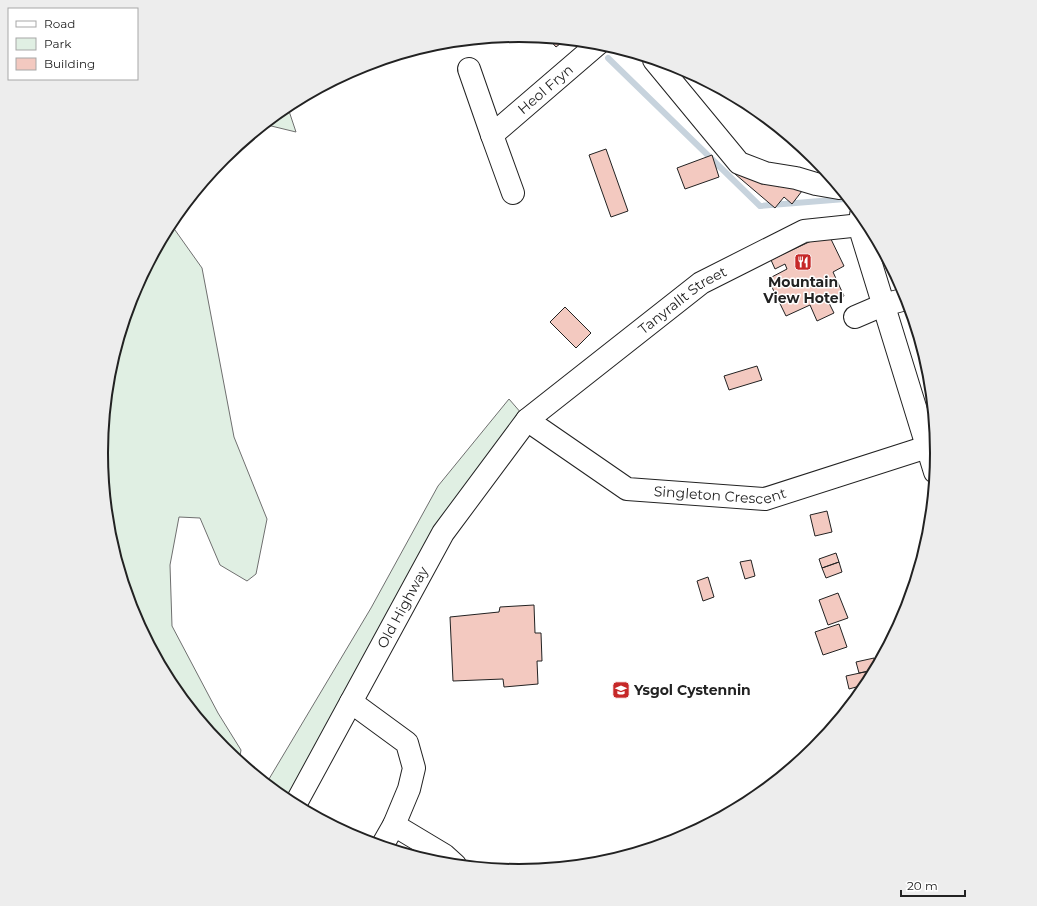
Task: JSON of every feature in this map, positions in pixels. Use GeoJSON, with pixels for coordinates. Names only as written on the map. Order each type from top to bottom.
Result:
{"type":"FeatureCollection","features":[{"type":"Feature","properties":{"kind":"street","name":"Heol Fryn"},"geometry":{"type":"LineString","coordinates":[[492,135],[592,49]]}},
{"type":"Feature","properties":{"kind":"street"},"geometry":{"type":"LineString","coordinates":[[660,67],[739,164],[765,173],[796,178],[832,187]]}},
{"type":"Feature","properties":{"kind":"street"},"geometry":{"type":"LineString","coordinates":[[469,69],[513,193]]}},
{"type":"Feature","properties":{"kind":"street","name":"Tanyrallt Street"},"geometry":{"type":"LineString","coordinates":[[527,420],[701,283],[804,231],[857,221]]}},
{"type":"Feature","properties":{"kind":"street"},"geometry":{"type":"LineString","coordinates":[[861,227],[862,235],[930,456]]}},
{"type":"Feature","properties":{"kind":"street"},"geometry":{"type":"LineString","coordinates":[[855,317],[883,305],[900,301]]}},
{"type":"Feature","properties":{"kind":"street","name":"Singleton Crescent"},"geometry":{"type":"LineString","coordinates":[[527,420],[628,489],[765,500],[927,447]]}},
{"type":"Feature","properties":{"kind":"street","name":"Old Highway"},"geometry":{"type":"LineString","coordinates":[[298,800],[443,533],[527,420]]}},
{"type":"Feature","properties":{"kind":"street"},"geometry":{"type":"LineString","coordinates":[[351,702],[407,743],[414,768],[409,789],[394,825],[385,841]]}},
{"type":"Feature","properties":{"kind":"street"},"geometry":{"type":"LineString","coordinates":[[394,825],[446,857]]}},
{"type":"Feature","properties":{"kind":"green space"},"geometry":{"type":"Polygon","coordinates":[[[289,112],[296,132],[270,126],[289,112]]]}},
{"type":"Feature","properties":{"kind":"green space"},"geometry":{"type":"Polygon","coordinates":[[[174,229],[202,268],[234,437],[267,519],[256,574],[247,581],[220,565],[200,518],[179,517],[170,565],[172,626],[218,713],[241,750],[240,755],[209,724],[192,703],[177,681],[150,635],[129,585],[115,533],[111,507],[108,480],[108,426],[115,373],[129,321],[139,296],[150,271],[174,229]]]}},
{"type":"Feature","properties":{"kind":"green space"},"geometry":{"type":"Polygon","coordinates":[[[509,399],[522,414],[289,795],[269,779],[371,608],[438,486],[509,399]]]}},
{"type":"Feature","properties":{"kind":"building"},"geometry":{"type":"Polygon","coordinates":[[[606,149],[628,211],[611,217],[589,155],[606,149]]]}},
{"type":"Feature","properties":{"kind":"building"},"geometry":{"type":"Polygon","coordinates":[[[712,155],[719,177],[685,189],[677,168],[712,155]]]}},
{"type":"Feature","properties":{"kind":"building"},"geometry":{"type":"Polygon","coordinates":[[[747,160],[779,187],[787,178],[802,191],[792,204],[784,197],[775,208],[735,174],[747,160]]]}},
{"type":"Feature","properties":{"kind":"building"},"geometry":{"type":"Polygon","coordinates":[[[828,233],[844,266],[833,272],[844,296],[829,303],[834,313],[817,321],[810,305],[786,316],[768,279],[787,269],[785,264],[775,269],[771,260],[828,233]]]}},
{"type":"Feature","properties":{"kind":"building"},"geometry":{"type":"Polygon","coordinates":[[[565,307],[591,333],[576,348],[550,322],[565,307]]]}},
{"type":"Feature","properties":{"kind":"building"},"geometry":{"type":"Polygon","coordinates":[[[757,366],[762,380],[729,390],[724,376],[757,366]]]}},
{"type":"Feature","properties":{"kind":"building"},"geometry":{"type":"Polygon","coordinates":[[[827,511],[832,532],[815,536],[810,515],[827,511]]]}},
{"type":"Feature","properties":{"kind":"building"},"geometry":{"type":"Polygon","coordinates":[[[836,553],[839,562],[822,568],[819,559],[836,553]]]}},
{"type":"Feature","properties":{"kind":"building"},"geometry":{"type":"Polygon","coordinates":[[[751,560],[755,576],[745,579],[740,562],[751,560]]]}},
{"type":"Feature","properties":{"kind":"building"},"geometry":{"type":"Polygon","coordinates":[[[839,562],[842,572],[826,578],[822,568],[839,562]]]}},
{"type":"Feature","properties":{"kind":"building"},"geometry":{"type":"Polygon","coordinates":[[[708,577],[714,597],[703,601],[697,581],[708,577]]]}},
{"type":"Feature","properties":{"kind":"building"},"geometry":{"type":"Polygon","coordinates":[[[838,593],[848,618],[828,625],[819,600],[838,593]]]}},
{"type":"Feature","properties":{"kind":"building"},"geometry":{"type":"Polygon","coordinates":[[[534,605],[535,633],[541,633],[542,661],[537,661],[538,684],[504,687],[503,679],[453,681],[450,617],[499,612],[500,607],[534,605]]]}},
{"type":"Feature","properties":{"kind":"building"},"geometry":{"type":"Polygon","coordinates":[[[839,624],[847,647],[823,655],[815,632],[839,624]]]}},
{"type":"Feature","properties":{"kind":"building"},"geometry":{"type":"Polygon","coordinates":[[[874,659],[866,672],[859,673],[856,662],[874,659]]]}},
{"type":"Feature","properties":{"kind":"building"},"geometry":{"type":"Polygon","coordinates":[[[866,672],[856,687],[849,689],[846,676],[866,672]]]}},
{"type":"Feature","properties":{"kind":"waterway"},"geometry":{"type":"LineString","coordinates":[[608,58],[760,206],[842,199]]}},
{"type":"Feature","properties":{"kind":"place","name":"Mountain View Hotel"},"geometry":{"type":"Point","coordinates":[803,262]}},
{"type":"Feature","properties":{"kind":"place","name":"Ysgol Cystennin"},"geometry":{"type":"Point","coordinates":[621,690]}}]}
